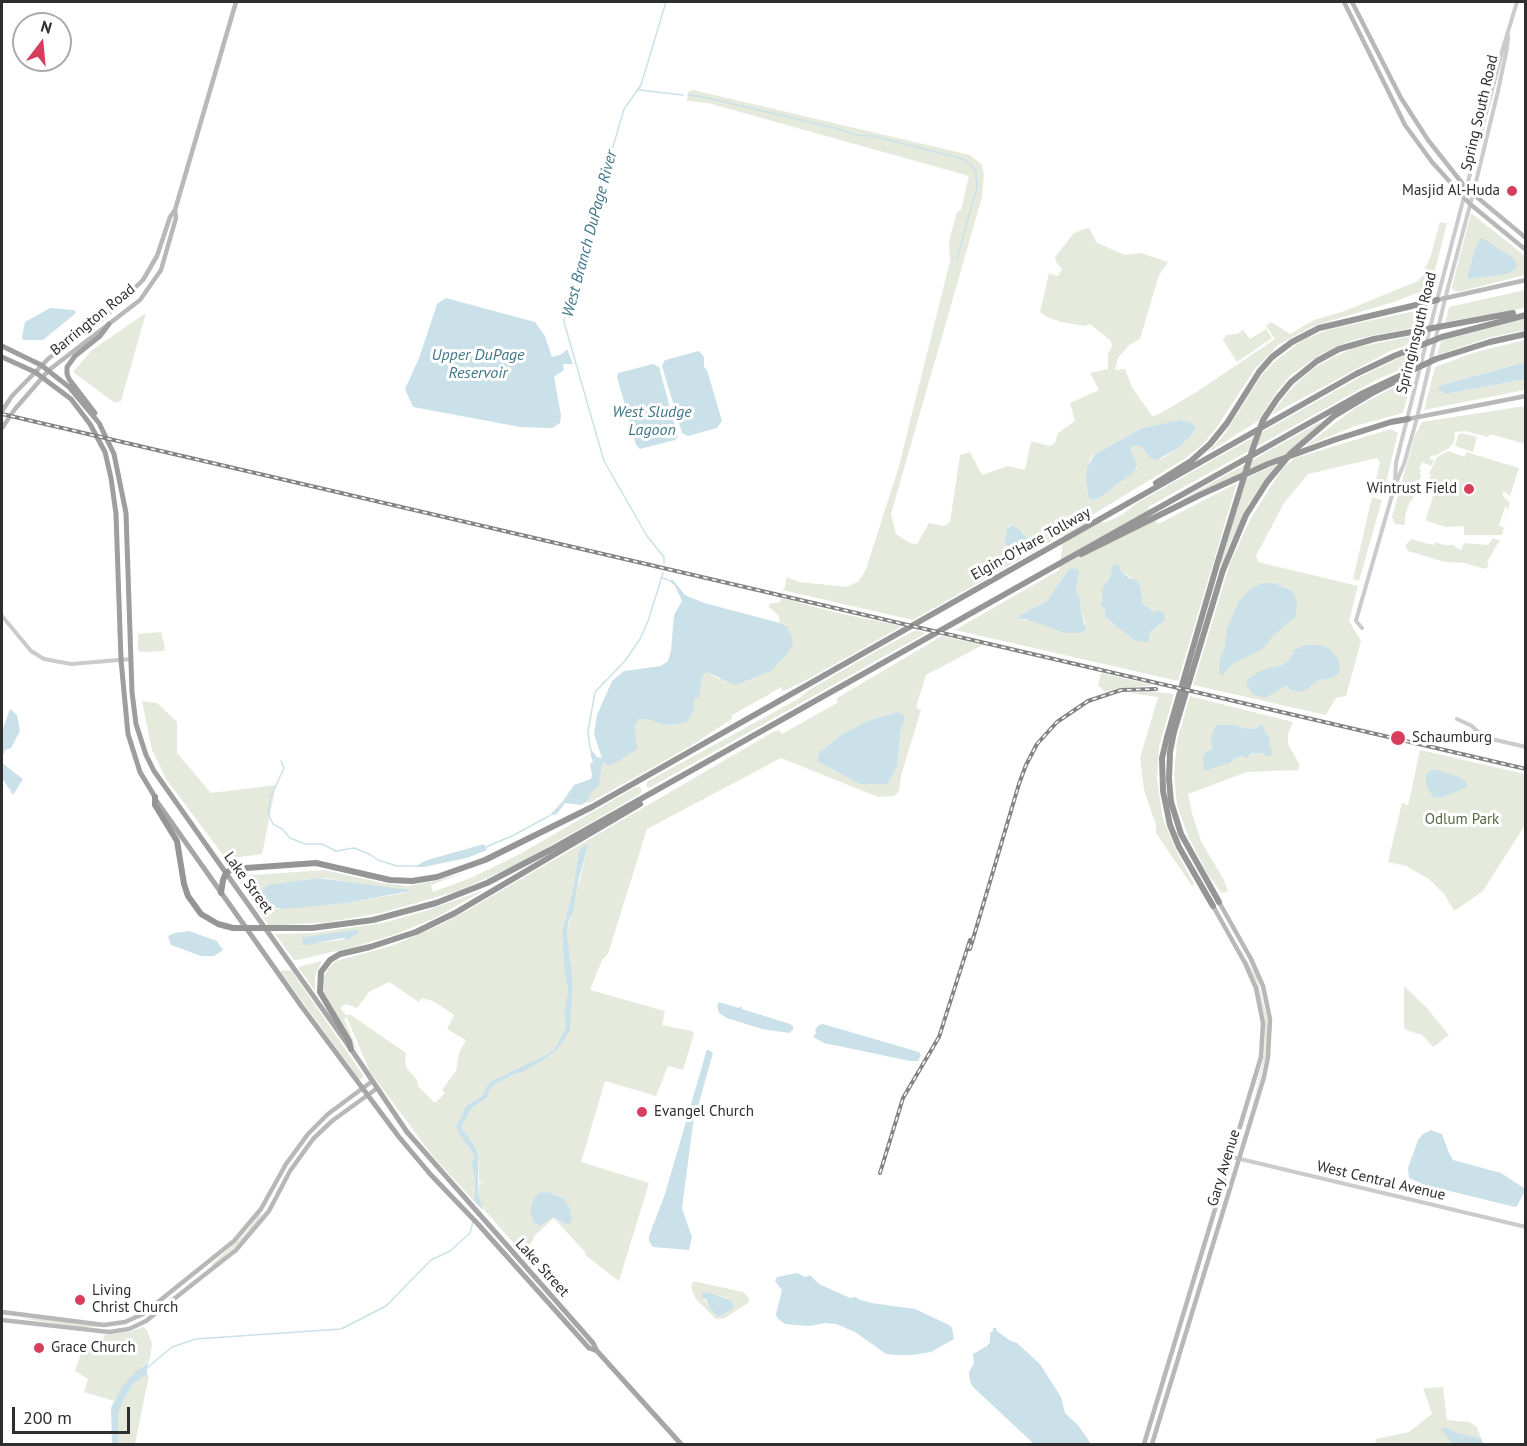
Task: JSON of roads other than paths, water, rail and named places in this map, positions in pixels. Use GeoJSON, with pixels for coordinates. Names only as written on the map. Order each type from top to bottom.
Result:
{"type":"FeatureCollection","features":[{"type":"Feature","properties":{"kind":"highway"},"geometry":{"type":"LineString","coordinates":[[1119,508],[1126,501],[1200,454],[1220,433],[1259,372],[1272,357],[1292,342],[1326,326],[1437,300]]}},
{"type":"Feature","properties":{"kind":"highway"},"geometry":{"type":"LineString","coordinates":[[1216,904],[1181,834],[1171,802],[1170,752],[1180,704],[1239,493],[1256,437],[1270,409],[1291,382],[1323,357],[1354,344],[1526,313]]}},
{"type":"Feature","properties":{"kind":"highway","name":"Elgin-O'Hare Tollway"},"geometry":{"type":"LineString","coordinates":[[226,873],[232,869],[299,863],[316,864],[390,880],[422,880],[485,860],[561,823],[1356,374],[1419,345],[1526,313]]}},
{"type":"Feature","properties":{"kind":"highway"},"geometry":{"type":"LineString","coordinates":[[99,423],[89,403],[69,379],[67,367],[75,356],[100,336],[110,324]]}},
{"type":"Feature","properties":{"kind":"highway"},"geometry":{"type":"LineString","coordinates":[[1152,515],[1361,394],[1458,352],[1526,334]]}},
{"type":"Feature","properties":{"kind":"highway","name":"Lake Street"},"geometry":{"type":"LineString","coordinates":[[2,346],[41,365],[69,387],[99,423],[114,454],[124,496],[133,711],[146,755],[163,786],[226,873]]}},
{"type":"Feature","properties":{"kind":"highway","name":"Lake Street"},"geometry":{"type":"LineString","coordinates":[[2,357],[35,372],[70,399],[90,424],[105,452],[116,514],[121,660],[128,734],[140,771],[154,797]]}},
{"type":"Feature","properties":{"kind":"highway"},"geometry":{"type":"LineString","coordinates":[[1188,675],[1237,534],[1246,515],[1268,482],[1291,453],[1315,431],[1354,403],[1413,371]]}},
{"type":"Feature","properties":{"kind":"highway"},"geometry":{"type":"LineString","coordinates":[[1152,515],[1268,464],[1346,436],[1408,419]]}},
{"type":"Feature","properties":{"kind":"highway","name":"Elgin-O'Hare Tollway"},"geometry":{"type":"LineString","coordinates":[[685,775],[1016,586],[1027,584],[1152,515]]}},
{"type":"Feature","properties":{"kind":"highway"},"geometry":{"type":"LineString","coordinates":[[154,797],[155,805],[177,841],[188,896],[201,914],[218,924],[233,928],[312,928],[373,920],[436,903],[466,892],[550,850],[685,775]]}},
{"type":"Feature","properties":{"kind":"highway"},"geometry":{"type":"LineString","coordinates":[[351,1049],[349,1041],[320,992],[321,972],[330,960],[340,954],[416,932],[455,913],[685,775]]}},
{"type":"Feature","properties":{"kind":"highway"},"geometry":{"type":"LineString","coordinates":[[221,893],[226,873]]}},
{"type":"Feature","properties":{"kind":"main road","name":"Barrington Road"},"geometry":{"type":"LineString","coordinates":[[2,411],[41,365],[105,316],[143,280],[157,256],[170,217],[175,210],[236,2]]}},
{"type":"Feature","properties":{"kind":"main road"},"geometry":{"type":"LineString","coordinates":[[1344,2],[1405,125],[1432,162],[1470,204],[1526,250]]}},
{"type":"Feature","properties":{"kind":"main road"},"geometry":{"type":"LineString","coordinates":[[1352,2],[1385,69],[1414,120],[1466,188],[1526,238]]}},
{"type":"Feature","properties":{"kind":"main road","name":"Barrington Road"},"geometry":{"type":"LineString","coordinates":[[2,429],[15,409],[49,370],[140,300],[161,270],[176,218],[175,210]]}},
{"type":"Feature","properties":{"kind":"main road"},"geometry":{"type":"LineString","coordinates":[[1437,300],[1526,280]]}},
{"type":"Feature","properties":{"kind":"main road"},"geometry":{"type":"LineString","coordinates":[[1408,419],[1526,396]]}},
{"type":"Feature","properties":{"kind":"main road","name":"Lake Street"},"geometry":{"type":"LineString","coordinates":[[154,797],[366,1095],[425,1168],[589,1348],[597,1352]]}},
{"type":"Feature","properties":{"kind":"main road","name":"Lake Street"},"geometry":{"type":"LineString","coordinates":[[226,873],[351,1049],[406,1132],[593,1343],[597,1352],[681,1444]]}},
{"type":"Feature","properties":{"kind":"main road","name":"Gary Avenue"},"geometry":{"type":"LineString","coordinates":[[1144,1444],[1260,1065],[1263,1023],[1260,1005],[1252,976],[1216,904]]}},
{"type":"Feature","properties":{"kind":"main road","name":"Gary Avenue"},"geometry":{"type":"LineString","coordinates":[[1152,1444],[1239,1159],[1267,1063],[1270,1040],[1270,1019],[1258,972],[1216,904]]}},
{"type":"Feature","properties":{"kind":"main road"},"geometry":{"type":"LineString","coordinates":[[2,1312],[104,1325],[125,1322],[143,1314],[234,1241],[261,1209],[286,1164],[303,1140],[328,1114],[371,1082]]}},
{"type":"Feature","properties":{"kind":"main road"},"geometry":{"type":"LineString","coordinates":[[2,1320],[109,1332],[129,1329],[146,1321],[237,1250],[269,1210],[290,1171],[313,1139],[332,1121],[376,1089]]}},
{"type":"Feature","properties":{"kind":"street","name":"Spring South Road"},"geometry":{"type":"LineString","coordinates":[[1473,194],[1517,2]]}},
{"type":"Feature","properties":{"kind":"street","name":"Spring South Road"},"geometry":{"type":"LineString","coordinates":[[1466,188],[1508,36]]}},
{"type":"Feature","properties":{"kind":"street","name":"Springinsguth Road"},"geometry":{"type":"LineString","coordinates":[[1395,485],[1396,463],[1466,188]]}},
{"type":"Feature","properties":{"kind":"street","name":"Springinsguth Road"},"geometry":{"type":"LineString","coordinates":[[1362,628],[1356,621],[1357,617],[1417,418],[1473,194]]}},
{"type":"Feature","properties":{"kind":"street"},"geometry":{"type":"LineString","coordinates":[[2,616],[31,651],[44,659],[71,664],[131,659]]}},
{"type":"Feature","properties":{"kind":"street"},"geometry":{"type":"LineString","coordinates":[[1456,719],[1472,726],[1483,737],[1526,747]]}},
{"type":"Feature","properties":{"kind":"street","name":"West Central Avenue"},"geometry":{"type":"LineString","coordinates":[[1232,1157],[1526,1227]]}},
{"type":"Feature","properties":{"kind":"water"},"geometry":{"type":"Polygon","coordinates":[[[1481,238],[1514,259],[1516,269],[1506,274],[1468,279],[1476,246],[1481,238]]]}},
{"type":"Feature","properties":{"kind":"water","name":"Upper DuPage Reservoir"},"geometry":{"type":"Polygon","coordinates":[[[446,298],[535,322],[545,336],[552,357],[562,354],[567,349],[573,364],[563,364],[564,370],[554,377],[561,415],[560,423],[552,428],[520,427],[413,407],[405,389],[419,358],[437,304],[446,298]]]}},
{"type":"Feature","properties":{"kind":"water"},"geometry":{"type":"Polygon","coordinates":[[[50,308],[74,310],[76,313],[43,340],[23,340],[25,322],[50,308]]]}},
{"type":"Feature","properties":{"kind":"water"},"geometry":{"type":"Polygon","coordinates":[[[699,351],[704,357],[704,367],[707,370],[722,421],[717,428],[688,436],[682,433],[662,366],[665,360],[699,351]]]}},
{"type":"Feature","properties":{"kind":"water"},"geometry":{"type":"Polygon","coordinates":[[[1525,362],[1525,379],[1446,394],[1437,389],[1442,385],[1525,362]]]}},
{"type":"Feature","properties":{"kind":"water","name":"West Sludge Lagoon"},"geometry":{"type":"Polygon","coordinates":[[[653,364],[659,367],[678,437],[675,440],[640,449],[636,445],[617,377],[618,373],[653,364]]]}},
{"type":"Feature","properties":{"kind":"water"},"geometry":{"type":"Polygon","coordinates":[[[1180,420],[1192,423],[1196,427],[1180,447],[1157,460],[1150,458],[1141,446],[1132,446],[1131,451],[1137,465],[1135,471],[1099,498],[1092,500],[1088,497],[1087,467],[1095,454],[1142,428],[1180,420]]]}},
{"type":"Feature","properties":{"kind":"water"},"geometry":{"type":"Polygon","coordinates":[[[1012,525],[1020,530],[1028,540],[1031,550],[1027,554],[1024,555],[1009,548],[1004,542],[1007,529],[1012,525]]]}},
{"type":"Feature","properties":{"kind":"water"},"geometry":{"type":"Polygon","coordinates":[[[1119,564],[1121,571],[1129,578],[1140,584],[1143,604],[1154,612],[1158,610],[1164,613],[1165,620],[1151,632],[1148,643],[1134,640],[1104,616],[1106,610],[1100,605],[1102,589],[1112,573],[1111,567],[1119,564]]]}},
{"type":"Feature","properties":{"kind":"water"},"geometry":{"type":"Polygon","coordinates":[[[1071,568],[1078,570],[1079,574],[1076,592],[1080,598],[1086,630],[1078,633],[1065,633],[1026,619],[1018,619],[1020,615],[1047,601],[1071,568]]]}},
{"type":"Feature","properties":{"kind":"water"},"geometry":{"type":"Polygon","coordinates":[[[668,580],[673,580],[685,595],[704,603],[786,626],[793,643],[789,652],[771,671],[735,685],[707,672],[704,674],[699,697],[694,699],[694,709],[687,722],[671,725],[639,719],[635,726],[637,749],[610,766],[604,763],[602,765],[599,786],[592,792],[587,802],[581,805],[565,803],[557,814],[549,816],[574,785],[591,779],[590,764],[593,762],[590,753],[593,752],[597,757],[602,758],[594,734],[597,715],[612,681],[624,671],[661,666],[668,661],[674,615],[682,601],[675,586],[668,580]]]}},
{"type":"Feature","properties":{"kind":"water"},"geometry":{"type":"Polygon","coordinates":[[[1263,583],[1273,583],[1291,590],[1297,600],[1296,616],[1272,637],[1263,649],[1232,664],[1222,676],[1219,673],[1220,660],[1227,629],[1239,601],[1252,588],[1263,583]]]}},
{"type":"Feature","properties":{"kind":"water"},"geometry":{"type":"Polygon","coordinates":[[[1306,645],[1321,645],[1329,648],[1338,659],[1339,673],[1332,678],[1318,680],[1302,692],[1291,690],[1287,685],[1265,698],[1252,694],[1246,683],[1248,679],[1262,670],[1283,665],[1290,659],[1294,650],[1306,645]]]}},
{"type":"Feature","properties":{"kind":"water"},"geometry":{"type":"Polygon","coordinates":[[[10,709],[17,715],[20,731],[11,748],[5,750],[2,758],[2,731],[10,709]]]}},
{"type":"Feature","properties":{"kind":"water"},"geometry":{"type":"Polygon","coordinates":[[[898,712],[904,715],[905,720],[901,729],[897,767],[888,783],[860,784],[817,761],[819,753],[842,734],[867,721],[898,712]]]}},
{"type":"Feature","properties":{"kind":"water"},"geometry":{"type":"Polygon","coordinates":[[[1216,725],[1236,725],[1257,729],[1259,725],[1262,725],[1270,740],[1271,756],[1262,753],[1251,754],[1247,758],[1241,756],[1230,763],[1204,771],[1203,755],[1212,748],[1211,738],[1216,725]]]}},
{"type":"Feature","properties":{"kind":"water"},"geometry":{"type":"Polygon","coordinates":[[[2,763],[23,779],[13,795],[2,778],[2,763]]]}},
{"type":"Feature","properties":{"kind":"water"},"geometry":{"type":"Polygon","coordinates":[[[1434,769],[1459,777],[1468,787],[1440,798],[1433,797],[1426,785],[1426,777],[1427,773],[1434,769]]]}},
{"type":"Feature","properties":{"kind":"water"},"geometry":{"type":"Polygon","coordinates":[[[484,844],[487,850],[467,858],[414,867],[427,860],[484,844]]]}},
{"type":"Feature","properties":{"kind":"water"},"geometry":{"type":"Polygon","coordinates":[[[586,844],[588,846],[567,932],[573,983],[570,1031],[557,1050],[546,1058],[523,1072],[494,1085],[487,1098],[472,1108],[461,1127],[475,1146],[478,1155],[478,1194],[483,1210],[474,1201],[475,1179],[471,1163],[474,1159],[473,1153],[458,1133],[456,1126],[466,1106],[481,1097],[489,1082],[554,1050],[566,1026],[564,1013],[568,991],[562,932],[573,889],[579,850],[586,844]]]}},
{"type":"Feature","properties":{"kind":"water"},"geometry":{"type":"Polygon","coordinates":[[[318,878],[410,891],[347,903],[285,909],[268,907],[264,903],[262,891],[268,885],[318,878]]]}},
{"type":"Feature","properties":{"kind":"water"},"geometry":{"type":"Polygon","coordinates":[[[355,930],[359,932],[358,934],[350,940],[342,938],[302,945],[303,937],[355,930]]]}},
{"type":"Feature","properties":{"kind":"water"},"geometry":{"type":"Polygon","coordinates":[[[189,931],[217,941],[223,950],[214,956],[201,956],[171,945],[168,936],[189,931]]]}},
{"type":"Feature","properties":{"kind":"water"},"geometry":{"type":"Polygon","coordinates":[[[719,1002],[739,1008],[741,1006],[742,1009],[790,1024],[793,1030],[789,1033],[762,1029],[727,1018],[719,1013],[717,1006],[719,1002]]]}},
{"type":"Feature","properties":{"kind":"water"},"geometry":{"type":"Polygon","coordinates":[[[823,1024],[919,1052],[921,1055],[918,1061],[910,1061],[824,1043],[813,1037],[815,1030],[823,1024]]]}},
{"type":"Feature","properties":{"kind":"water"},"geometry":{"type":"Polygon","coordinates":[[[707,1049],[713,1053],[693,1124],[682,1208],[692,1237],[689,1250],[653,1247],[649,1236],[665,1194],[707,1049]]]}},
{"type":"Feature","properties":{"kind":"water"},"geometry":{"type":"Polygon","coordinates":[[[1431,1130],[1442,1134],[1453,1160],[1501,1173],[1524,1188],[1525,1191],[1517,1206],[1425,1185],[1409,1178],[1408,1168],[1418,1140],[1431,1130]]]}},
{"type":"Feature","properties":{"kind":"water"},"geometry":{"type":"Polygon","coordinates":[[[548,1192],[563,1198],[569,1206],[572,1218],[570,1224],[553,1217],[540,1226],[534,1223],[530,1210],[533,1199],[539,1193],[548,1192]]]}},
{"type":"Feature","properties":{"kind":"water"},"geometry":{"type":"Polygon","coordinates":[[[797,1273],[805,1277],[810,1275],[819,1284],[850,1298],[856,1297],[872,1303],[915,1309],[949,1325],[952,1328],[954,1339],[931,1352],[896,1355],[886,1354],[855,1332],[836,1324],[825,1323],[809,1326],[785,1324],[777,1318],[776,1314],[782,1290],[775,1281],[777,1277],[797,1273]]]}},
{"type":"Feature","properties":{"kind":"water"},"geometry":{"type":"Polygon","coordinates":[[[706,1292],[731,1300],[734,1305],[733,1309],[718,1317],[709,1307],[706,1299],[702,1297],[702,1294],[706,1292]]]}},
{"type":"Feature","properties":{"kind":"water"},"geometry":{"type":"Polygon","coordinates":[[[993,1328],[1017,1343],[1040,1364],[1061,1397],[1065,1413],[1078,1425],[1091,1444],[1034,1444],[973,1387],[969,1372],[974,1363],[973,1354],[987,1346],[993,1328]]]}},
{"type":"Feature","properties":{"kind":"water"},"geometry":{"type":"Polygon","coordinates":[[[148,1360],[147,1374],[134,1383],[124,1399],[118,1414],[118,1444],[112,1444],[111,1408],[121,1388],[148,1360]]]}},
{"type":"Feature","properties":{"kind":"water"},"geometry":{"type":"Polygon","coordinates":[[[1444,1427],[1457,1433],[1480,1438],[1484,1444],[1453,1444],[1441,1429],[1444,1427]]]}},
{"type":"Feature","properties":{"kind":"waterway","name":"West Branch DuPage River"},"geometry":{"type":"LineString","coordinates":[[664,563],[664,557],[647,536],[604,461],[564,322],[566,308],[624,109],[641,85],[666,2]]}},
{"type":"Feature","properties":{"kind":"waterway"},"geometry":{"type":"LineString","coordinates":[[639,90],[683,95]]}},
{"type":"Feature","properties":{"kind":"waterway"},"geometry":{"type":"LineString","coordinates":[[688,95],[835,128],[856,135],[873,136],[963,159],[976,171],[977,187],[957,259]]}},
{"type":"Feature","properties":{"kind":"waterway","name":"West Branch DuPage River"},"geometry":{"type":"LineString","coordinates":[[593,754],[588,732],[595,692],[625,661],[640,639],[663,573]]}},
{"type":"Feature","properties":{"kind":"waterway","name":"West Branch DuPage River"},"geometry":{"type":"LineString","coordinates":[[663,578],[668,580]]}},
{"type":"Feature","properties":{"kind":"waterway"},"geometry":{"type":"LineString","coordinates":[[281,761],[284,768],[271,796],[268,813],[273,824],[282,829],[290,838],[305,844],[322,844],[336,851],[354,848],[378,860],[397,866],[415,866]]}},
{"type":"Feature","properties":{"kind":"waterway"},"geometry":{"type":"LineString","coordinates":[[486,847],[549,816]]}},
{"type":"Feature","properties":{"kind":"waterway","name":"West Branch DuPage River"},"geometry":{"type":"LineString","coordinates":[[148,1367],[172,1347],[196,1339],[341,1329],[386,1306],[431,1260],[450,1251],[470,1233],[473,1222]]}},
{"type":"Feature","properties":{"kind":"railway"},"geometry":{"type":"LineString","coordinates":[[2,414],[1526,769]]}},
{"type":"Feature","properties":{"kind":"railway"},"geometry":{"type":"LineString","coordinates":[[970,949],[1019,784],[1037,744],[1057,722],[1088,701],[1121,690],[1156,689]]}},
{"type":"Feature","properties":{"kind":"railway"},"geometry":{"type":"LineString","coordinates":[[880,1173],[903,1098],[939,1037],[970,940]]}},
{"type":"Feature","properties":{"kind":"place","name":"Masjid Al-Huda"},"geometry":{"type":"Point","coordinates":[1512,191]}},
{"type":"Feature","properties":{"kind":"place","name":"Wintrust Field"},"geometry":{"type":"Point","coordinates":[1469,489]}},
{"type":"Feature","properties":{"kind":"place","name":"Schaumburg"},"geometry":{"type":"Point","coordinates":[1398,738]}},
{"type":"Feature","properties":{"kind":"place","name":"Evangel Church"},"geometry":{"type":"Point","coordinates":[642,1112]}},
{"type":"Feature","properties":{"kind":"place","name":"Living Christ Church"},"geometry":{"type":"Point","coordinates":[80,1300]}},
{"type":"Feature","properties":{"kind":"place","name":"Grace Church"},"geometry":{"type":"Point","coordinates":[39,1348]}},
{"type":"Feature","properties":{"kind":"park label","name":"Odlum Park"},"geometry":{"type":"Point","coordinates":[1462,820]}}]}
